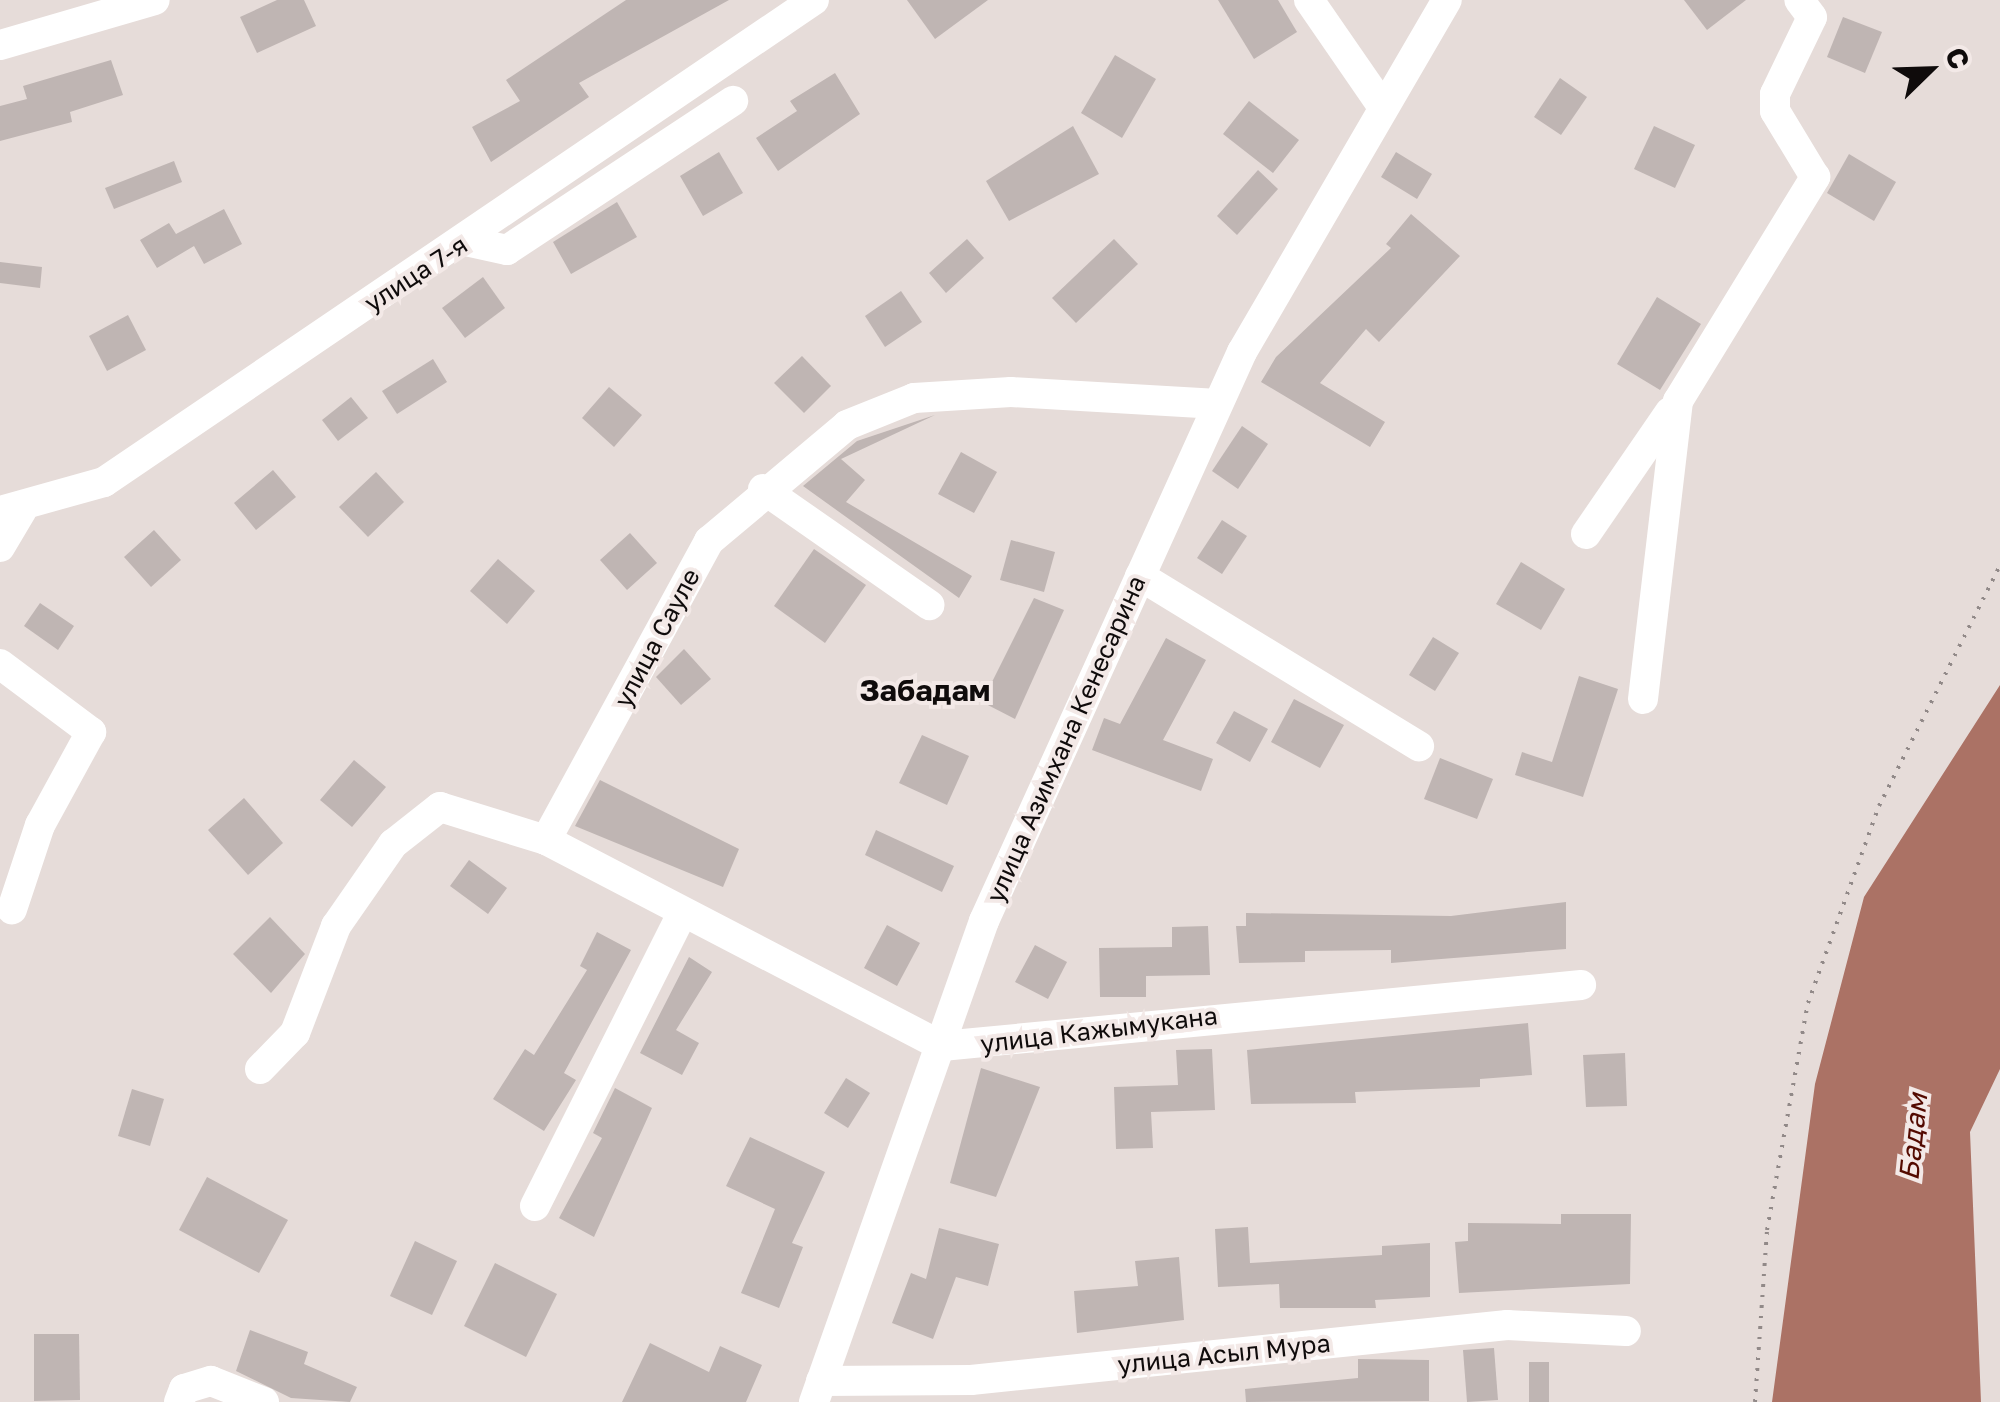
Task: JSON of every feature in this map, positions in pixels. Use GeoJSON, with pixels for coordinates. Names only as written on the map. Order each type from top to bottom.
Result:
{"type":"FeatureCollection","features":[{"type":"Feature","properties":{"kind":"street"},"geometry":{"type":"LineString","coordinates":[[0,45],[155,0]]}},
{"type":"Feature","properties":{"kind":"street","name":"улица 7-я"},"geometry":{"type":"LineString","coordinates":[[11,510],[104,482],[466,241],[814,0]]}},
{"type":"Feature","properties":{"kind":"street"},"geometry":{"type":"LineString","coordinates":[[1309,0],[1380,103]]}},
{"type":"Feature","properties":{"kind":"street","name":"улица Азимхана Кенесарина"},"geometry":{"type":"LineString","coordinates":[[818,1391],[984,920],[1218,404],[1380,103],[1446,0]]}},
{"type":"Feature","properties":{"kind":"street"},"geometry":{"type":"LineString","coordinates":[[1586,534],[1678,401],[1816,177],[1775,110],[1775,94],[1812,17],[1799,0]]}},
{"type":"Feature","properties":{"kind":"street"},"geometry":{"type":"LineString","coordinates":[[466,241],[508,250],[733,101]]}},
{"type":"Feature","properties":{"kind":"street","name":"улица Сауле"},"geometry":{"type":"LineString","coordinates":[[546,840],[709,541],[763,489],[846,425],[914,398],[1012,392],[1218,404]]}},
{"type":"Feature","properties":{"kind":"street"},"geometry":{"type":"LineString","coordinates":[[1642,699],[1678,401]]}},
{"type":"Feature","properties":{"kind":"street"},"geometry":{"type":"LineString","coordinates":[[763,489],[929,605]]}},
{"type":"Feature","properties":{"kind":"street"},"geometry":{"type":"LineString","coordinates":[[0,547],[11,510]]}},
{"type":"Feature","properties":{"kind":"street"},"geometry":{"type":"LineString","coordinates":[[1140,576],[1419,746]]}},
{"type":"Feature","properties":{"kind":"street"},"geometry":{"type":"LineString","coordinates":[[0,664],[91,732],[40,824],[12,909]]}},
{"type":"Feature","properties":{"kind":"street"},"geometry":{"type":"LineString","coordinates":[[260,1069],[295,1033],[336,926],[405,835],[440,807],[546,840],[942,1046]]}},
{"type":"Feature","properties":{"kind":"street"},"geometry":{"type":"LineString","coordinates":[[535,1206],[683,912]]}},
{"type":"Feature","properties":{"kind":"street","name":"улица Кажымукана"},"geometry":{"type":"LineString","coordinates":[[942,1046],[1582,985]]}},
{"type":"Feature","properties":{"kind":"street","name":"улица Асыл Мура"},"geometry":{"type":"LineString","coordinates":[[818,1391],[971,1380],[1508,1325],[1626,1331]]}},
{"type":"Feature","properties":{"kind":"street"},"geometry":{"type":"LineString","coordinates":[[179,1402],[184,1389],[211,1381],[264,1402]]}},
{"type":"Feature","properties":{"kind":"path"},"geometry":{"type":"LineString","coordinates":[[1755,1402],[1768,1230],[1813,986],[1878,806],[2000,564]]}},
{"type":"Feature","properties":{"kind":"water","name":"Бадам"},"geometry":{"type":"Polygon","coordinates":[[[2000,685],[2000,1069],[1970,1132],[1981,1402],[1772,1402],[1815,1084],[1864,897],[2000,685]]]}},
{"type":"Feature","properties":{"kind":"building"},"geometry":{"type":"Polygon","coordinates":[[[277,0],[304,0],[316,26],[257,53],[240,17],[277,0]]]}},
{"type":"Feature","properties":{"kind":"building"},"geometry":{"type":"Polygon","coordinates":[[[626,0],[729,0],[579,83],[589,97],[491,162],[472,127],[520,101],[506,80],[626,0]]]}},
{"type":"Feature","properties":{"kind":"building"},"geometry":{"type":"Polygon","coordinates":[[[907,0],[988,0],[935,39],[907,0]]]}},
{"type":"Feature","properties":{"kind":"building"},"geometry":{"type":"Polygon","coordinates":[[[1218,0],[1278,0],[1297,32],[1254,59],[1218,0]]]}},
{"type":"Feature","properties":{"kind":"building"},"geometry":{"type":"Polygon","coordinates":[[[1684,0],[1746,0],[1707,30],[1684,0]]]}},
{"type":"Feature","properties":{"kind":"building"},"geometry":{"type":"Polygon","coordinates":[[[1843,17],[1882,32],[1865,73],[1827,57],[1843,17]]]}},
{"type":"Feature","properties":{"kind":"building"},"geometry":{"type":"Polygon","coordinates":[[[1115,55],[1156,79],[1122,138],[1081,113],[1115,55]]]}},
{"type":"Feature","properties":{"kind":"building"},"geometry":{"type":"Polygon","coordinates":[[[111,60],[123,95],[70,112],[72,122],[0,141],[0,106],[27,99],[23,86],[111,60]]]}},
{"type":"Feature","properties":{"kind":"building"},"geometry":{"type":"Polygon","coordinates":[[[835,73],[860,114],[778,171],[756,138],[797,111],[790,101],[835,73]]]}},
{"type":"Feature","properties":{"kind":"building"},"geometry":{"type":"Polygon","coordinates":[[[1560,78],[1587,97],[1561,135],[1534,117],[1560,78]]]}},
{"type":"Feature","properties":{"kind":"building"},"geometry":{"type":"Polygon","coordinates":[[[1249,101],[1299,140],[1273,173],[1223,134],[1249,101]]]}},
{"type":"Feature","properties":{"kind":"building"},"geometry":{"type":"Polygon","coordinates":[[[1073,126],[1099,174],[1009,221],[986,181],[1073,126]]]}},
{"type":"Feature","properties":{"kind":"building"},"geometry":{"type":"Polygon","coordinates":[[[1654,126],[1695,145],[1675,188],[1634,169],[1654,126]]]}},
{"type":"Feature","properties":{"kind":"building"},"geometry":{"type":"Polygon","coordinates":[[[719,152],[743,193],[703,216],[680,176],[719,152]]]}},
{"type":"Feature","properties":{"kind":"building"},"geometry":{"type":"Polygon","coordinates":[[[1396,152],[1432,174],[1417,199],[1381,177],[1396,152]]]}},
{"type":"Feature","properties":{"kind":"building"},"geometry":{"type":"Polygon","coordinates":[[[1849,154],[1896,182],[1874,221],[1827,193],[1849,154]]]}},
{"type":"Feature","properties":{"kind":"building"},"geometry":{"type":"Polygon","coordinates":[[[174,161],[182,182],[114,209],[105,188],[174,161]]]}},
{"type":"Feature","properties":{"kind":"building"},"geometry":{"type":"Polygon","coordinates":[[[1258,170],[1278,189],[1237,235],[1217,216],[1258,170]]]}},
{"type":"Feature","properties":{"kind":"building"},"geometry":{"type":"Polygon","coordinates":[[[617,202],[637,237],[571,274],[553,242],[617,202]]]}},
{"type":"Feature","properties":{"kind":"building"},"geometry":{"type":"Polygon","coordinates":[[[224,209],[242,244],[204,264],[194,246],[157,268],[140,240],[169,223],[176,234],[224,209]]]}},
{"type":"Feature","properties":{"kind":"building"},"geometry":{"type":"Polygon","coordinates":[[[1411,214],[1460,256],[1379,342],[1366,329],[1320,383],[1385,422],[1370,447],[1261,382],[1276,357],[1391,248],[1386,244],[1411,214]]]}},
{"type":"Feature","properties":{"kind":"building"},"geometry":{"type":"Polygon","coordinates":[[[967,239],[984,258],[946,293],[929,273],[967,239]]]}},
{"type":"Feature","properties":{"kind":"building"},"geometry":{"type":"Polygon","coordinates":[[[1114,239],[1138,264],[1076,323],[1052,298],[1114,239]]]}},
{"type":"Feature","properties":{"kind":"building"},"geometry":{"type":"Polygon","coordinates":[[[0,262],[42,267],[40,288],[0,283],[0,262]]]}},
{"type":"Feature","properties":{"kind":"building"},"geometry":{"type":"Polygon","coordinates":[[[483,277],[505,308],[465,338],[442,308],[483,277]]]}},
{"type":"Feature","properties":{"kind":"building"},"geometry":{"type":"Polygon","coordinates":[[[901,291],[922,322],[885,347],[865,316],[901,291]]]}},
{"type":"Feature","properties":{"kind":"building"},"geometry":{"type":"Polygon","coordinates":[[[1657,297],[1701,324],[1660,390],[1617,364],[1657,297]]]}},
{"type":"Feature","properties":{"kind":"building"},"geometry":{"type":"Polygon","coordinates":[[[128,315],[146,350],[107,371],[89,336],[128,315]]]}},
{"type":"Feature","properties":{"kind":"building"},"geometry":{"type":"Polygon","coordinates":[[[802,356],[831,386],[804,413],[774,383],[802,356]]]}},
{"type":"Feature","properties":{"kind":"building"},"geometry":{"type":"Polygon","coordinates":[[[433,359],[447,382],[397,414],[382,391],[433,359]]]}},
{"type":"Feature","properties":{"kind":"building"},"geometry":{"type":"Polygon","coordinates":[[[609,387],[642,415],[614,447],[582,418],[609,387]]]}},
{"type":"Feature","properties":{"kind":"building"},"geometry":{"type":"Polygon","coordinates":[[[351,397],[368,418],[338,441],[322,420],[351,397]]]}},
{"type":"Feature","properties":{"kind":"building"},"geometry":{"type":"Polygon","coordinates":[[[935,415],[841,459],[865,480],[846,502],[972,576],[959,598],[803,486],[857,441],[935,415]]]}},
{"type":"Feature","properties":{"kind":"building"},"geometry":{"type":"Polygon","coordinates":[[[1242,426],[1268,444],[1238,489],[1212,471],[1242,426]]]}},
{"type":"Feature","properties":{"kind":"building"},"geometry":{"type":"Polygon","coordinates":[[[961,452],[997,472],[974,513],[938,494],[961,452]]]}},
{"type":"Feature","properties":{"kind":"building"},"geometry":{"type":"Polygon","coordinates":[[[273,470],[296,497],[256,530],[234,503],[273,470]]]}},
{"type":"Feature","properties":{"kind":"building"},"geometry":{"type":"Polygon","coordinates":[[[376,472],[404,502],[368,537],[339,507],[376,472]]]}},
{"type":"Feature","properties":{"kind":"building"},"geometry":{"type":"Polygon","coordinates":[[[1222,520],[1247,536],[1222,574],[1197,558],[1222,520]]]}},
{"type":"Feature","properties":{"kind":"building"},"geometry":{"type":"Polygon","coordinates":[[[154,530],[181,560],[151,587],[124,557],[154,530]]]}},
{"type":"Feature","properties":{"kind":"building"},"geometry":{"type":"Polygon","coordinates":[[[630,533],[657,563],[627,590],[600,560],[630,533]]]}},
{"type":"Feature","properties":{"kind":"building"},"geometry":{"type":"Polygon","coordinates":[[[1011,540],[1055,552],[1044,592],[1000,580],[1011,540]]]}},
{"type":"Feature","properties":{"kind":"building"},"geometry":{"type":"Polygon","coordinates":[[[814,549],[866,585],[825,643],[774,606],[814,549]]]}},
{"type":"Feature","properties":{"kind":"building"},"geometry":{"type":"Polygon","coordinates":[[[498,559],[535,591],[507,624],[470,591],[498,559]]]}},
{"type":"Feature","properties":{"kind":"building"},"geometry":{"type":"Polygon","coordinates":[[[1521,562],[1565,589],[1541,630],[1496,604],[1521,562]]]}},
{"type":"Feature","properties":{"kind":"building"},"geometry":{"type":"Polygon","coordinates":[[[1034,598],[1064,610],[1015,719],[982,702],[1034,598]]]}},
{"type":"Feature","properties":{"kind":"building"},"geometry":{"type":"Polygon","coordinates":[[[40,603],[74,626],[58,650],[24,626],[40,603]]]}},
{"type":"Feature","properties":{"kind":"building"},"geometry":{"type":"Polygon","coordinates":[[[1433,637],[1459,653],[1435,691],[1409,675],[1433,637]]]}},
{"type":"Feature","properties":{"kind":"building"},"geometry":{"type":"Polygon","coordinates":[[[1166,638],[1206,660],[1163,740],[1213,759],[1201,791],[1092,750],[1104,718],[1120,724],[1166,638]]]}},
{"type":"Feature","properties":{"kind":"building"},"geometry":{"type":"Polygon","coordinates":[[[684,649],[711,679],[681,705],[656,677],[684,649]]]}},
{"type":"Feature","properties":{"kind":"building"},"geometry":{"type":"Polygon","coordinates":[[[1579,676],[1618,689],[1583,797],[1515,775],[1522,752],[1552,762],[1579,676]]]}},
{"type":"Feature","properties":{"kind":"building"},"geometry":{"type":"Polygon","coordinates":[[[1294,699],[1344,725],[1320,768],[1271,742],[1294,699]]]}},
{"type":"Feature","properties":{"kind":"building"},"geometry":{"type":"Polygon","coordinates":[[[1234,711],[1268,729],[1250,762],[1216,743],[1234,711]]]}},
{"type":"Feature","properties":{"kind":"building"},"geometry":{"type":"Polygon","coordinates":[[[922,735],[969,756],[947,805],[899,783],[922,735]]]}},
{"type":"Feature","properties":{"kind":"building"},"geometry":{"type":"Polygon","coordinates":[[[1440,758],[1493,779],[1477,819],[1424,799],[1440,758]]]}},
{"type":"Feature","properties":{"kind":"building"},"geometry":{"type":"Polygon","coordinates":[[[354,760],[386,787],[352,827],[320,800],[354,760]]]}},
{"type":"Feature","properties":{"kind":"building"},"geometry":{"type":"Polygon","coordinates":[[[600,780],[739,849],[723,887],[575,826],[600,780]]]}},
{"type":"Feature","properties":{"kind":"building"},"geometry":{"type":"Polygon","coordinates":[[[244,798],[283,843],[248,875],[208,830],[244,798]]]}},
{"type":"Feature","properties":{"kind":"building"},"geometry":{"type":"Polygon","coordinates":[[[876,830],[954,866],[942,892],[865,855],[876,830]]]}},
{"type":"Feature","properties":{"kind":"building"},"geometry":{"type":"Polygon","coordinates":[[[469,860],[507,888],[488,914],[450,886],[469,860]]]}},
{"type":"Feature","properties":{"kind":"building"},"geometry":{"type":"Polygon","coordinates":[[[1566,902],[1566,949],[1391,963],[1391,950],[1305,951],[1305,962],[1239,963],[1236,926],[1246,926],[1246,913],[1451,916],[1566,902]]]}},
{"type":"Feature","properties":{"kind":"building"},"geometry":{"type":"Polygon","coordinates":[[[270,917],[305,954],[271,993],[233,954],[270,917]]]}},
{"type":"Feature","properties":{"kind":"building"},"geometry":{"type":"Polygon","coordinates":[[[887,925],[920,943],[897,986],[864,968],[887,925]]]}},
{"type":"Feature","properties":{"kind":"building"},"geometry":{"type":"Polygon","coordinates":[[[1208,926],[1210,975],[1146,976],[1146,997],[1100,997],[1099,948],[1172,947],[1172,927],[1208,926]]]}},
{"type":"Feature","properties":{"kind":"building"},"geometry":{"type":"Polygon","coordinates":[[[597,932],[631,950],[564,1073],[576,1080],[544,1131],[493,1099],[525,1049],[534,1055],[587,970],[580,966],[597,932]]]}},
{"type":"Feature","properties":{"kind":"building"},"geometry":{"type":"Polygon","coordinates":[[[1035,945],[1067,962],[1048,999],[1015,982],[1035,945]]]}},
{"type":"Feature","properties":{"kind":"building"},"geometry":{"type":"Polygon","coordinates":[[[689,957],[712,972],[676,1030],[699,1043],[682,1075],[640,1053],[689,957]]]}},
{"type":"Feature","properties":{"kind":"building"},"geometry":{"type":"Polygon","coordinates":[[[1528,1023],[1532,1075],[1480,1079],[1480,1087],[1355,1092],[1356,1103],[1251,1104],[1247,1050],[1528,1023]]]}},
{"type":"Feature","properties":{"kind":"building"},"geometry":{"type":"Polygon","coordinates":[[[1212,1049],[1215,1110],[1151,1112],[1153,1148],[1116,1149],[1114,1087],[1178,1085],[1176,1050],[1212,1049]]]}},
{"type":"Feature","properties":{"kind":"building"},"geometry":{"type":"Polygon","coordinates":[[[1625,1053],[1627,1106],[1586,1107],[1583,1055],[1625,1053]]]}},
{"type":"Feature","properties":{"kind":"building"},"geometry":{"type":"Polygon","coordinates":[[[981,1068],[1040,1087],[996,1197],[950,1183],[981,1068]]]}},
{"type":"Feature","properties":{"kind":"building"},"geometry":{"type":"Polygon","coordinates":[[[846,1078],[870,1093],[848,1128],[824,1113],[846,1078]]]}},
{"type":"Feature","properties":{"kind":"building"},"geometry":{"type":"Polygon","coordinates":[[[615,1088],[652,1108],[594,1237],[559,1218],[602,1138],[593,1133],[615,1088]]]}},
{"type":"Feature","properties":{"kind":"building"},"geometry":{"type":"Polygon","coordinates":[[[132,1089],[164,1099],[150,1146],[118,1136],[132,1089]]]}},
{"type":"Feature","properties":{"kind":"building"},"geometry":{"type":"Polygon","coordinates":[[[750,1137],[825,1172],[792,1243],[803,1247],[779,1308],[741,1293],[775,1209],[726,1186],[750,1137]]]}},
{"type":"Feature","properties":{"kind":"building"},"geometry":{"type":"Polygon","coordinates":[[[207,1177],[288,1220],[259,1273],[179,1230],[207,1177]]]}},
{"type":"Feature","properties":{"kind":"building"},"geometry":{"type":"Polygon","coordinates":[[[1561,1214],[1631,1214],[1630,1284],[1459,1293],[1455,1242],[1468,1241],[1468,1223],[1561,1224],[1561,1214]]]}},
{"type":"Feature","properties":{"kind":"building"},"geometry":{"type":"Polygon","coordinates":[[[1248,1227],[1250,1263],[1382,1255],[1382,1246],[1430,1243],[1430,1297],[1375,1300],[1376,1308],[1280,1308],[1279,1284],[1218,1287],[1215,1229],[1248,1227]]]}},
{"type":"Feature","properties":{"kind":"building"},"geometry":{"type":"Polygon","coordinates":[[[939,1228],[999,1244],[988,1286],[956,1277],[933,1339],[892,1323],[911,1273],[926,1279],[939,1228]]]}},
{"type":"Feature","properties":{"kind":"building"},"geometry":{"type":"Polygon","coordinates":[[[415,1241],[457,1261],[432,1315],[390,1296],[415,1241]]]}},
{"type":"Feature","properties":{"kind":"building"},"geometry":{"type":"Polygon","coordinates":[[[1179,1257],[1184,1320],[1077,1333],[1074,1291],[1138,1286],[1135,1261],[1179,1257]]]}},
{"type":"Feature","properties":{"kind":"building"},"geometry":{"type":"Polygon","coordinates":[[[495,1263],[557,1294],[526,1357],[464,1326],[495,1263]]]}},
{"type":"Feature","properties":{"kind":"building"},"geometry":{"type":"Polygon","coordinates":[[[250,1330],[308,1352],[304,1364],[357,1387],[350,1402],[291,1398],[236,1371],[250,1330]]]}},
{"type":"Feature","properties":{"kind":"building"},"geometry":{"type":"Polygon","coordinates":[[[34,1334],[79,1334],[80,1400],[34,1401],[34,1334]]]}},
{"type":"Feature","properties":{"kind":"building"},"geometry":{"type":"Polygon","coordinates":[[[650,1343],[709,1372],[720,1346],[762,1365],[746,1402],[622,1402],[650,1343]]]}},
{"type":"Feature","properties":{"kind":"building"},"geometry":{"type":"Polygon","coordinates":[[[1494,1348],[1498,1400],[1467,1402],[1463,1350],[1494,1348]]]}},
{"type":"Feature","properties":{"kind":"building"},"geometry":{"type":"Polygon","coordinates":[[[1358,1359],[1429,1360],[1429,1401],[1246,1402],[1245,1389],[1358,1378],[1358,1359]]]}},
{"type":"Feature","properties":{"kind":"building"},"geometry":{"type":"Polygon","coordinates":[[[1529,1362],[1549,1362],[1549,1402],[1529,1402],[1529,1362]]]}},
{"type":"Feature","properties":{"kind":"district","name":"Забадам"},"geometry":{"type":"Point","coordinates":[925,690]}}]}
